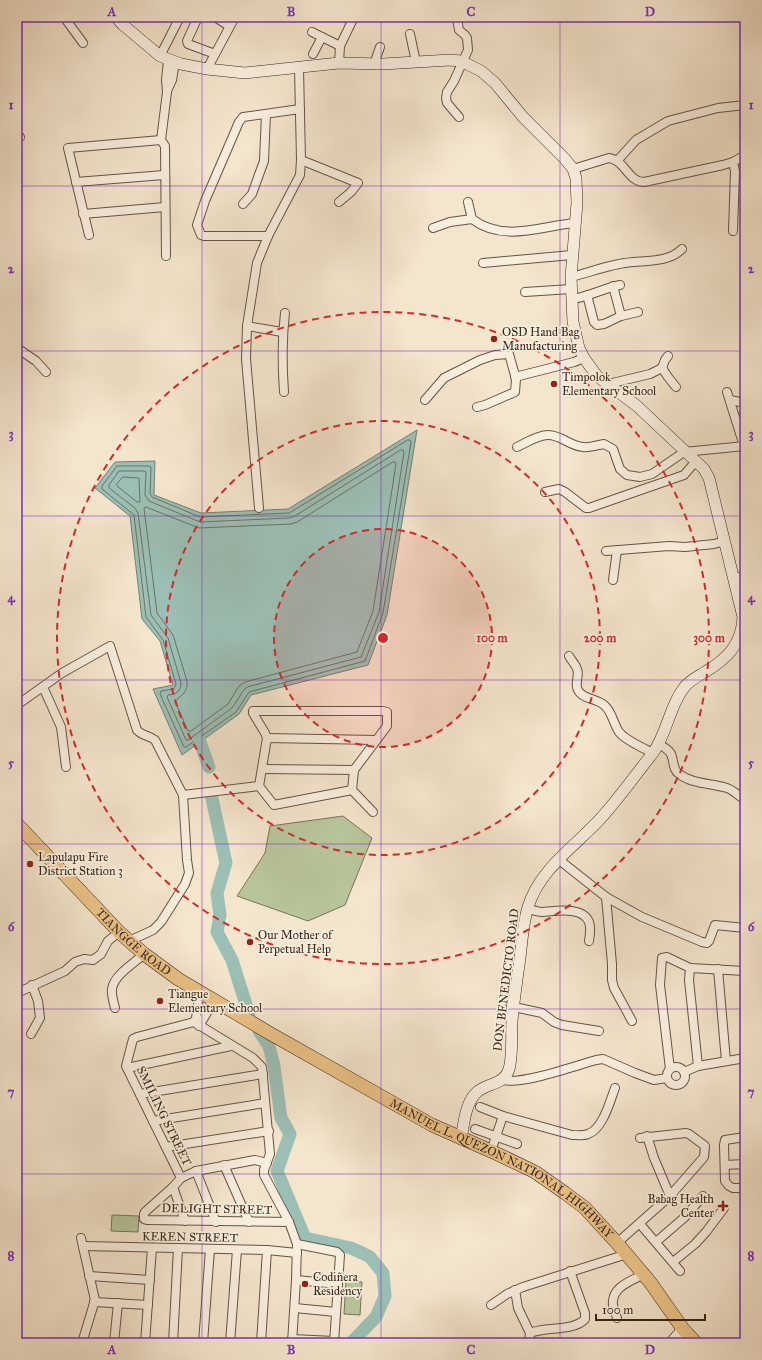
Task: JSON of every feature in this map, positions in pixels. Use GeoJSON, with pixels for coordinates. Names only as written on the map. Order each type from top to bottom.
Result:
{"type":"FeatureCollection","features":[{"type":"Feature","properties":{"kind":"main road","name":"TIANGGE ROAD"},"geometry":{"type":"LineString","coordinates":[[17,824],[119,932],[144,954],[178,979],[271,1034]]}},
{"type":"Feature","properties":{"kind":"main road","name":"MANUEL L. QUEZON NATIONAL HIGHWAY"},"geometry":{"type":"LineString","coordinates":[[271,1034],[426,1122],[535,1172],[565,1192],[585,1208],[627,1254],[644,1274],[683,1329],[696,1343]]}},
{"type":"Feature","properties":{"kind":"street"},"geometry":{"type":"LineString","coordinates":[[64,17],[83,42]]}},
{"type":"Feature","properties":{"kind":"street"},"geometry":{"type":"LineString","coordinates":[[116,17],[122,24],[168,59],[207,69],[245,73],[339,63],[374,64],[450,60],[462,61],[481,71],[495,83],[523,117],[573,169],[609,158],[617,161],[634,179],[639,182],[644,182],[723,165],[733,162],[745,154]]}},
{"type":"Feature","properties":{"kind":"street"},"geometry":{"type":"LineString","coordinates":[[166,256],[164,146],[161,140],[167,92],[166,80],[168,59],[180,17]]}},
{"type":"Feature","properties":{"kind":"street"},"geometry":{"type":"LineString","coordinates":[[198,17],[187,41],[188,44],[215,54]]}},
{"type":"Feature","properties":{"kind":"street"},"geometry":{"type":"LineString","coordinates":[[215,17],[230,26]]}},
{"type":"Feature","properties":{"kind":"street"},"geometry":{"type":"LineString","coordinates":[[207,69],[235,17]]}},
{"type":"Feature","properties":{"kind":"street"},"geometry":{"type":"LineString","coordinates":[[339,63],[340,46],[353,19],[344,17]]}},
{"type":"Feature","properties":{"kind":"street"},"geometry":{"type":"LineString","coordinates":[[457,18],[459,30],[467,38],[468,48],[454,81],[447,92],[446,98],[447,103],[458,117]]}},
{"type":"Feature","properties":{"kind":"street"},"geometry":{"type":"LineString","coordinates":[[312,32],[340,46]]}},
{"type":"Feature","properties":{"kind":"street"},"geometry":{"type":"LineString","coordinates":[[410,34],[416,62]]}},
{"type":"Feature","properties":{"kind":"street"},"geometry":{"type":"LineString","coordinates":[[313,54],[322,37]]}},
{"type":"Feature","properties":{"kind":"street"},"geometry":{"type":"LineString","coordinates":[[374,64],[380,47]]}},
{"type":"Feature","properties":{"kind":"street"},"geometry":{"type":"LineString","coordinates":[[259,508],[246,359],[247,326],[257,263],[268,236],[300,175],[299,68]]}},
{"type":"Feature","properties":{"kind":"street"},"geometry":{"type":"LineString","coordinates":[[617,161],[636,140],[668,120],[718,108],[745,105]]}},
{"type":"Feature","properties":{"kind":"street"},"geometry":{"type":"LineString","coordinates":[[268,236],[204,236],[201,235],[197,225],[205,201],[239,122],[243,117],[300,109]]}},
{"type":"Feature","properties":{"kind":"street"},"geometry":{"type":"LineString","coordinates":[[244,204],[252,194],[264,161],[266,114]]}},
{"type":"Feature","properties":{"kind":"street"},"geometry":{"type":"LineString","coordinates":[[89,235],[68,148],[161,140]]}},
{"type":"Feature","properties":{"kind":"street"},"geometry":{"type":"LineString","coordinates":[[301,160],[358,183],[351,192],[339,202]]}},
{"type":"Feature","properties":{"kind":"street"},"geometry":{"type":"LineString","coordinates":[[733,162],[735,171],[733,231]]}},
{"type":"Feature","properties":{"kind":"street","name":"DON BENEDICTO ROAD"},"geometry":{"type":"LineString","coordinates":[[503,1080],[509,1070],[514,1007],[527,908],[532,894],[558,859],[575,845],[602,817],[656,748],[683,689],[691,681],[719,664],[727,657],[735,647],[743,631],[744,617],[740,577],[725,541],[709,478],[704,469],[684,452],[637,406],[597,376],[584,358],[579,348],[573,322],[571,277],[577,203],[576,178],[573,169]]}},
{"type":"Feature","properties":{"kind":"street"},"geometry":{"type":"LineString","coordinates":[[76,182],[164,175]]}},
{"type":"Feature","properties":{"kind":"street"},"geometry":{"type":"LineString","coordinates":[[468,202],[472,219]]}},
{"type":"Feature","properties":{"kind":"street"},"geometry":{"type":"LineString","coordinates":[[84,214],[165,207]]}},
{"type":"Feature","properties":{"kind":"street"},"geometry":{"type":"LineString","coordinates":[[433,228],[450,222],[472,219],[484,227],[510,232],[542,229],[575,223]]}},
{"type":"Feature","properties":{"kind":"street"},"geometry":{"type":"LineString","coordinates":[[571,277],[619,264],[667,258],[676,254],[682,249]]}},
{"type":"Feature","properties":{"kind":"street"},"geometry":{"type":"LineString","coordinates":[[483,263],[572,255]]}},
{"type":"Feature","properties":{"kind":"street"},"geometry":{"type":"LineString","coordinates":[[525,292],[572,294],[584,297],[617,286],[621,316]]}},
{"type":"Feature","properties":{"kind":"street"},"geometry":{"type":"LineString","coordinates":[[587,295],[594,322],[597,325],[604,324],[621,316],[638,312]]}},
{"type":"Feature","properties":{"kind":"street"},"geometry":{"type":"LineString","coordinates":[[284,392],[282,332],[285,313]]}},
{"type":"Feature","properties":{"kind":"street"},"geometry":{"type":"LineString","coordinates":[[247,326],[282,332]]}},
{"type":"Feature","properties":{"kind":"street"},"geometry":{"type":"LineString","coordinates":[[17,348],[36,360],[46,372]]}},
{"type":"Feature","properties":{"kind":"street"},"geometry":{"type":"LineString","coordinates":[[424,400],[444,378],[469,364],[495,355],[509,354],[515,377],[516,390],[485,406],[477,407]]}},
{"type":"Feature","properties":{"kind":"street"},"geometry":{"type":"LineString","coordinates":[[608,384],[650,374],[662,368],[668,356]]}},
{"type":"Feature","properties":{"kind":"street"},"geometry":{"type":"LineString","coordinates":[[515,377],[574,362],[584,358]]}},
{"type":"Feature","properties":{"kind":"street"},"geometry":{"type":"LineString","coordinates":[[662,368],[676,386]]}},
{"type":"Feature","properties":{"kind":"street"},"geometry":{"type":"LineString","coordinates":[[516,447],[547,435],[556,436],[572,444],[583,447],[604,444],[613,449],[620,469],[627,475],[640,477],[652,474],[684,452],[745,446],[728,396],[745,402]]}},
{"type":"Feature","properties":{"kind":"street"},"geometry":{"type":"LineString","coordinates":[[545,492],[559,490],[565,492],[586,508],[589,508],[684,475],[696,461]]}},
{"type":"Feature","properties":{"kind":"street"},"geometry":{"type":"LineString","coordinates":[[606,551],[669,546],[685,547],[714,544],[725,541]]}},
{"type":"Feature","properties":{"kind":"street"},"geometry":{"type":"LineString","coordinates":[[613,580],[617,550]]}},
{"type":"Feature","properties":{"kind":"street"},"geometry":{"type":"LineString","coordinates":[[17,705],[62,673],[110,646],[137,730],[140,734],[152,737],[155,740],[183,795],[189,873],[185,884],[157,926],[153,930],[129,941]]}},
{"type":"Feature","properties":{"kind":"street"},"geometry":{"type":"LineString","coordinates":[[569,656],[577,669],[578,675],[576,686],[578,692],[583,697],[597,700],[608,708],[617,730],[622,736],[656,748],[667,750],[672,756],[673,765],[677,773],[685,778],[729,788],[745,800]]}},
{"type":"Feature","properties":{"kind":"street"},"geometry":{"type":"LineString","coordinates":[[42,687],[61,727],[66,767]]}},
{"type":"Feature","properties":{"kind":"street"},"geometry":{"type":"LineString","coordinates":[[259,786],[267,738],[253,711],[383,711],[386,712],[387,715],[387,726],[354,770],[352,790],[373,812]]}},
{"type":"Feature","properties":{"kind":"street"},"geometry":{"type":"LineString","coordinates":[[267,738],[376,740]]}},
{"type":"Feature","properties":{"kind":"street"},"geometry":{"type":"LineString","coordinates":[[263,769],[354,770]]}},
{"type":"Feature","properties":{"kind":"street"},"geometry":{"type":"LineString","coordinates":[[183,795],[259,786]]}},
{"type":"Feature","properties":{"kind":"street"},"geometry":{"type":"LineString","coordinates":[[259,786],[274,805],[352,790]]}},
{"type":"Feature","properties":{"kind":"street"},"geometry":{"type":"LineString","coordinates":[[558,859],[606,897],[642,917],[684,935],[707,943],[709,942],[715,925],[745,928]]}},
{"type":"Feature","properties":{"kind":"street"},"geometry":{"type":"LineString","coordinates":[[606,897],[612,980],[614,988],[632,1021]]}},
{"type":"Feature","properties":{"kind":"street"},"geometry":{"type":"LineString","coordinates":[[527,908],[540,912],[563,910],[577,912],[588,920],[590,924],[589,941]]}},
{"type":"Feature","properties":{"kind":"street"},"geometry":{"type":"LineString","coordinates":[[17,993],[65,971],[74,962],[84,959],[93,960],[101,954],[108,941],[119,932]]}},
{"type":"Feature","properties":{"kind":"street"},"geometry":{"type":"LineString","coordinates":[[115,1008],[112,990],[116,979],[120,973],[144,954]]}},
{"type":"Feature","properties":{"kind":"street"},"geometry":{"type":"LineString","coordinates":[[684,1072],[684,1080],[678,1085],[672,1084],[667,1078],[670,1069],[660,985],[662,958],[667,957],[690,968],[745,971]]}},
{"type":"Feature","properties":{"kind":"street"},"geometry":{"type":"LineString","coordinates":[[690,968],[689,980],[698,1066]]}},
{"type":"Feature","properties":{"kind":"street"},"geometry":{"type":"LineString","coordinates":[[718,969],[726,1061]]}},
{"type":"Feature","properties":{"kind":"street"},"geometry":{"type":"LineString","coordinates":[[31,1034],[40,1018],[38,1000],[32,985]]}},
{"type":"Feature","properties":{"kind":"street"},"geometry":{"type":"LineString","coordinates":[[196,1024],[200,992]]}},
{"type":"Feature","properties":{"kind":"street"},"geometry":{"type":"LineString","coordinates":[[214,1000],[196,1024],[133,1039],[127,1067],[231,1046]]}},
{"type":"Feature","properties":{"kind":"street"},"geometry":{"type":"LineString","coordinates":[[514,1007],[542,1012],[554,1022],[562,1025],[599,1031]]}},
{"type":"Feature","properties":{"kind":"street"},"geometry":{"type":"LineString","coordinates":[[196,1024],[231,1046],[254,1058],[263,1071],[270,1154],[264,1170],[264,1175],[289,1222],[297,1244],[295,1308],[292,1341],[334,1342],[340,1255],[337,1252],[297,1244]]}},
{"type":"Feature","properties":{"kind":"street"},"geometry":{"type":"LineString","coordinates":[[684,1072],[698,1066],[745,1058]]}},
{"type":"Feature","properties":{"kind":"street"},"geometry":{"type":"LineString","coordinates":[[461,1139],[466,1111],[472,1098],[476,1093],[485,1087],[503,1080],[509,1082],[525,1080],[603,1059],[654,1080],[667,1078]]}},
{"type":"Feature","properties":{"kind":"street","name":"SMILING STREET"},"geometry":{"type":"LineString","coordinates":[[127,1067],[181,1178]]}},
{"type":"Feature","properties":{"kind":"street"},"geometry":{"type":"LineString","coordinates":[[670,1069],[679,1068],[684,1072]]}},
{"type":"Feature","properties":{"kind":"street"},"geometry":{"type":"LineString","coordinates":[[140,1094],[263,1071]]}},
{"type":"Feature","properties":{"kind":"street"},"geometry":{"type":"LineString","coordinates":[[480,1107],[503,1116],[582,1136],[594,1131],[600,1124],[615,1088]]}},
{"type":"Feature","properties":{"kind":"street"},"geometry":{"type":"LineString","coordinates":[[153,1121],[265,1103]]}},
{"type":"Feature","properties":{"kind":"street"},"geometry":{"type":"LineString","coordinates":[[491,1151],[503,1116]]}},
{"type":"Feature","properties":{"kind":"street"},"geometry":{"type":"LineString","coordinates":[[475,1130],[517,1144]]}},
{"type":"Feature","properties":{"kind":"street"},"geometry":{"type":"LineString","coordinates":[[166,1147],[269,1131]]}},
{"type":"Feature","properties":{"kind":"street"},"geometry":{"type":"LineString","coordinates":[[617,1243],[670,1196],[704,1157],[705,1146],[689,1134],[644,1137],[670,1196]]}},
{"type":"Feature","properties":{"kind":"street"},"geometry":{"type":"LineString","coordinates":[[745,1137],[725,1140],[724,1145],[725,1181],[733,1188],[745,1188]]}},
{"type":"Feature","properties":{"kind":"street"},"geometry":{"type":"LineString","coordinates":[[185,1221],[173,1187],[181,1178],[196,1171],[255,1160],[267,1163]]}},
{"type":"Feature","properties":{"kind":"street"},"geometry":{"type":"LineString","coordinates":[[725,1165],[745,1164]]}},
{"type":"Feature","properties":{"kind":"street"},"geometry":{"type":"LineString","coordinates":[[224,1166],[249,1222]]}},
{"type":"Feature","properties":{"kind":"street"},"geometry":{"type":"LineString","coordinates":[[196,1171],[216,1222]]}},
{"type":"Feature","properties":{"kind":"street","name":"DELIGHT STREET"},"geometry":{"type":"LineString","coordinates":[[173,1187],[145,1212],[144,1219],[216,1222],[289,1222]]}},
{"type":"Feature","properties":{"kind":"street"},"geometry":{"type":"LineString","coordinates":[[656,1242],[685,1217],[703,1196]]}},
{"type":"Feature","properties":{"kind":"street"},"geometry":{"type":"LineString","coordinates":[[673,1262],[695,1244],[724,1208]]}},
{"type":"Feature","properties":{"kind":"street"},"geometry":{"type":"LineString","coordinates":[[640,1224],[680,1271]]}},
{"type":"Feature","properties":{"kind":"street","name":"KEREN STREET"},"geometry":{"type":"LineString","coordinates":[[90,1276],[82,1242],[152,1248],[267,1250],[297,1253]]}},
{"type":"Feature","properties":{"kind":"street"},"geometry":{"type":"LineString","coordinates":[[145,1343],[152,1248]]}},
{"type":"Feature","properties":{"kind":"street"},"geometry":{"type":"LineString","coordinates":[[173,1343],[178,1248]]}},
{"type":"Feature","properties":{"kind":"street"},"geometry":{"type":"LineString","coordinates":[[203,1343],[210,1249]]}},
{"type":"Feature","properties":{"kind":"street"},"geometry":{"type":"LineString","coordinates":[[230,1343],[237,1250]]}},
{"type":"Feature","properties":{"kind":"street"},"geometry":{"type":"LineString","coordinates":[[261,1343],[267,1250]]}},
{"type":"Feature","properties":{"kind":"street"},"geometry":{"type":"LineString","coordinates":[[491,1305],[507,1294],[523,1287],[627,1254]]}},
{"type":"Feature","properties":{"kind":"street"},"geometry":{"type":"LineString","coordinates":[[530,1332],[576,1325],[585,1319],[585,1313],[570,1271]]}},
{"type":"Feature","properties":{"kind":"street"},"geometry":{"type":"LineString","coordinates":[[617,1318],[613,1305],[617,1291],[621,1287],[644,1274]]}},
{"type":"Feature","properties":{"kind":"street"},"geometry":{"type":"LineString","coordinates":[[82,1343],[95,1300],[90,1276],[150,1280]]}},
{"type":"Feature","properties":{"kind":"street"},"geometry":{"type":"LineString","coordinates":[[296,1280],[338,1284]]}},
{"type":"Feature","properties":{"kind":"street"},"geometry":{"type":"LineString","coordinates":[[515,1290],[518,1308],[530,1332],[530,1343]]}},
{"type":"Feature","properties":{"kind":"street"},"geometry":{"type":"LineString","coordinates":[[94,1302],[148,1305]]}},
{"type":"Feature","properties":{"kind":"street"},"geometry":{"type":"LineString","coordinates":[[114,1343],[118,1304]]}},
{"type":"Feature","properties":{"kind":"street"},"geometry":{"type":"LineString","coordinates":[[295,1308],[336,1312]]}},
{"type":"Feature","properties":{"kind":"street"},"geometry":{"type":"LineString","coordinates":[[671,1343],[683,1329]]}},
{"type":"Feature","properties":{"kind":"green space"},"geometry":{"type":"Polygon","coordinates":[[[343,816],[372,838],[345,905],[308,921],[237,896],[265,853],[270,826],[343,816]]]}},
{"type":"Feature","properties":{"kind":"green space"},"geometry":{"type":"Polygon","coordinates":[[[112,1215],[139,1216],[138,1232],[111,1231],[112,1215]]]}},
{"type":"Feature","properties":{"kind":"green space"},"geometry":{"type":"Polygon","coordinates":[[[346,1281],[362,1282],[360,1315],[344,1314],[346,1281]]]}},
{"type":"Feature","properties":{"kind":"water"},"geometry":{"type":"Polygon","coordinates":[[[417,430],[387,615],[368,665],[251,695],[239,714],[182,755],[153,689],[173,685],[160,641],[142,619],[130,516],[95,488],[115,462],[155,461],[154,495],[201,513],[288,509],[417,430]]]}},
{"type":"Feature","properties":{"kind":"waterway"},"geometry":{"type":"LineString","coordinates":[[200,742],[209,767]]}},
{"type":"Feature","properties":{"kind":"waterway"},"geometry":{"type":"LineString","coordinates":[[211,794],[226,863],[217,893],[220,915],[217,932],[232,960],[249,1014]]}},
{"type":"Feature","properties":{"kind":"waterway"},"geometry":{"type":"LineString","coordinates":[[259,1031],[269,1046],[274,1066],[281,1118],[290,1134],[277,1171],[305,1238],[351,1248],[370,1257],[383,1273],[385,1296],[376,1317],[351,1343]]}},
{"type":"Feature","properties":{"kind":"place","name":"OSD Hand Bag Manufacturing"},"geometry":{"type":"Point","coordinates":[494,339]}},
{"type":"Feature","properties":{"kind":"place","name":"Timpolok Elementary School"},"geometry":{"type":"Point","coordinates":[554,384]}},
{"type":"Feature","properties":{"kind":"place","name":"Lapulapu Fire District Station 3"},"geometry":{"type":"Point","coordinates":[30,864]}},
{"type":"Feature","properties":{"kind":"place","name":"Our Mother of Perpetual Help"},"geometry":{"type":"Point","coordinates":[250,942]}},
{"type":"Feature","properties":{"kind":"place","name":"Tiangue Elementary School"},"geometry":{"type":"Point","coordinates":[160,1001]}},
{"type":"Feature","properties":{"kind":"place","name":"Babag Health Center"},"geometry":{"type":"Point","coordinates":[723,1206]}},
{"type":"Feature","properties":{"kind":"place","name":"Codiñera Residency"},"geometry":{"type":"Point","coordinates":[305,1284]}}]}
